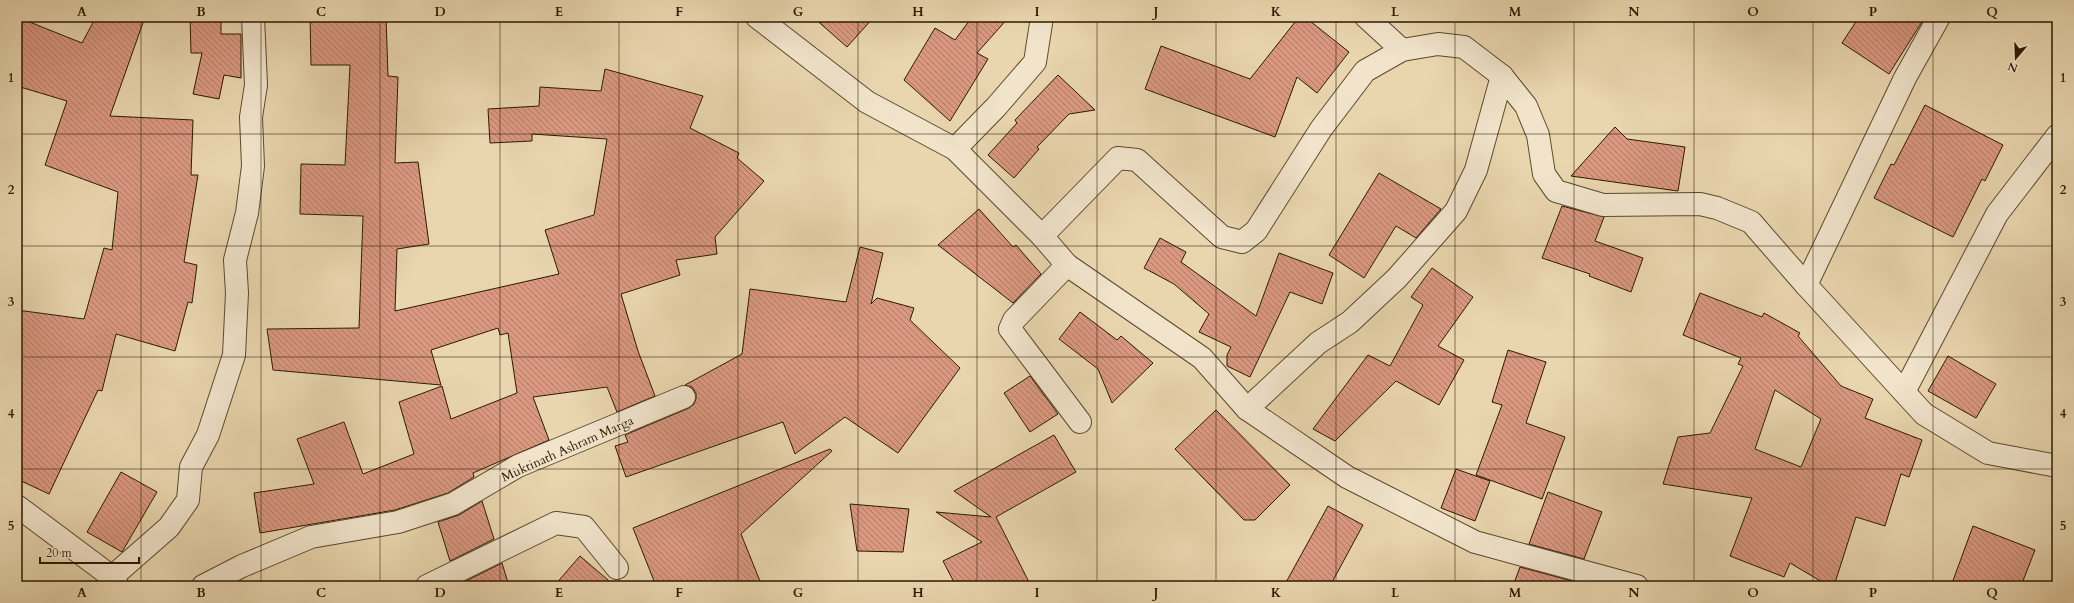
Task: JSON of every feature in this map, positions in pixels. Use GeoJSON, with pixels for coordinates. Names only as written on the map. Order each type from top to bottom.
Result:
{"type":"FeatureCollection","features":[{"type":"Feature","properties":{"kind":"street"},"geometry":{"type":"LineString","coordinates":[[17,506],[115,581],[169,527],[188,500],[191,467],[208,435],[234,355],[237,293],[235,260],[247,213],[253,166],[251,117],[256,86],[253,17]]}},
{"type":"Feature","properties":{"kind":"street"},"geometry":{"type":"LineString","coordinates":[[757,17],[867,102],[955,149],[1042,236],[1067,265],[1202,358],[1247,409],[1347,477],[1475,542],[1637,586]]}},
{"type":"Feature","properties":{"kind":"street"},"geometry":{"type":"LineString","coordinates":[[955,149],[996,107],[1035,62],[1042,17]]}},
{"type":"Feature","properties":{"kind":"street"},"geometry":{"type":"LineString","coordinates":[[1366,17],[1402,50]]}},
{"type":"Feature","properties":{"kind":"street"},"geometry":{"type":"LineString","coordinates":[[1806,286],[1904,78],[1939,17]]}},
{"type":"Feature","properties":{"kind":"street"},"geometry":{"type":"LineString","coordinates":[[1042,236],[1118,158],[1137,160],[1222,237],[1242,242],[1256,231],[1321,129],[1366,71],[1402,50],[1438,44],[1464,47],[1502,76],[1526,106],[1538,135],[1544,174],[1556,191],[1603,204],[1684,203],[1718,208],[1751,222],[1806,286],[1924,414],[1988,453],[2057,466]]}},
{"type":"Feature","properties":{"kind":"street"},"geometry":{"type":"LineString","coordinates":[[1247,409],[1318,343],[1350,322],[1397,278],[1456,211],[1476,170],[1502,76]]}},
{"type":"Feature","properties":{"kind":"street"},"geometry":{"type":"LineString","coordinates":[[1904,392],[1996,214],[2057,136]]}},
{"type":"Feature","properties":{"kind":"street"},"geometry":{"type":"LineString","coordinates":[[1067,265],[1014,320],[1010,329],[1080,422]]}},
{"type":"Feature","properties":{"kind":"street","name":"Muktinath Ashram Marga"},"geometry":{"type":"LineString","coordinates":[[203,586],[242,566],[311,537],[398,522],[453,504],[518,466],[684,397]]}},
{"type":"Feature","properties":{"kind":"street"},"geometry":{"type":"LineString","coordinates":[[427,586],[556,523],[584,527],[617,568]]}},
{"type":"Feature","properties":{"kind":"building"},"geometry":{"type":"Polygon","coordinates":[[[17,17],[82,43],[96,17],[145,17],[110,116],[193,120],[191,175],[198,175],[184,262],[197,265],[192,303],[188,302],[175,351],[116,334],[102,391],[98,390],[49,494],[17,479],[17,310],[84,319],[104,248],[112,250],[118,192],[45,165],[67,101],[17,86],[17,17]]]}},
{"type":"Feature","properties":{"kind":"building"},"geometry":{"type":"Polygon","coordinates":[[[190,17],[221,17],[221,34],[241,34],[241,78],[224,75],[219,99],[193,94],[202,53],[191,53],[190,17]]]}},
{"type":"Feature","properties":{"kind":"building"},"geometry":{"type":"Polygon","coordinates":[[[310,17],[386,17],[388,76],[398,77],[395,163],[418,162],[429,244],[397,249],[395,311],[559,274],[545,230],[594,215],[607,139],[532,134],[532,141],[490,143],[488,109],[539,106],[540,87],[601,91],[605,69],[703,96],[690,128],[739,153],[737,158],[764,181],[715,237],[717,254],[676,260],[680,275],[621,294],[638,351],[655,396],[617,412],[607,387],[533,397],[549,440],[473,473],[474,477],[448,493],[395,510],[260,533],[254,493],[314,484],[297,439],[344,422],[363,474],[414,454],[399,402],[442,386],[451,419],[517,393],[508,333],[500,335],[498,328],[431,350],[441,385],[273,370],[267,329],[359,328],[363,216],[300,214],[301,164],[345,165],[350,65],[311,65],[310,17]]]}},
{"type":"Feature","properties":{"kind":"building"},"geometry":{"type":"Polygon","coordinates":[[[813,17],[874,17],[847,47],[813,17]]]}},
{"type":"Feature","properties":{"kind":"building"},"geometry":{"type":"Polygon","coordinates":[[[972,17],[1009,17],[977,53],[988,59],[950,121],[904,80],[935,28],[955,40],[972,17]]]}},
{"type":"Feature","properties":{"kind":"building"},"geometry":{"type":"Polygon","coordinates":[[[1299,17],[1305,17],[1349,52],[1317,93],[1297,77],[1275,137],[1145,89],[1161,46],[1250,79],[1299,17]]]}},
{"type":"Feature","properties":{"kind":"building"},"geometry":{"type":"Polygon","coordinates":[[[1859,17],[1925,17],[1889,74],[1842,43],[1859,17]]]}},
{"type":"Feature","properties":{"kind":"building"},"geometry":{"type":"Polygon","coordinates":[[[1058,75],[1095,110],[1069,114],[1037,147],[1039,149],[1014,178],[988,155],[1017,123],[1015,120],[1058,75]]]}},
{"type":"Feature","properties":{"kind":"building"},"geometry":{"type":"Polygon","coordinates":[[[1925,105],[2003,145],[1985,181],[1982,179],[1953,237],[1874,198],[1891,164],[1894,165],[1925,105]]]}},
{"type":"Feature","properties":{"kind":"building"},"geometry":{"type":"Polygon","coordinates":[[[1615,127],[1627,139],[1685,147],[1678,191],[1571,176],[1615,127]]]}},
{"type":"Feature","properties":{"kind":"building"},"geometry":{"type":"Polygon","coordinates":[[[1379,173],[1441,209],[1416,238],[1396,226],[1364,278],[1329,255],[1379,173]]]}},
{"type":"Feature","properties":{"kind":"building"},"geometry":{"type":"Polygon","coordinates":[[[1562,206],[1604,217],[1595,241],[1643,258],[1631,292],[1589,276],[1590,274],[1542,258],[1562,206]]]}},
{"type":"Feature","properties":{"kind":"building"},"geometry":{"type":"Polygon","coordinates":[[[979,209],[1013,247],[1016,245],[1041,274],[1013,303],[938,245],[979,209]]]}},
{"type":"Feature","properties":{"kind":"building"},"geometry":{"type":"Polygon","coordinates":[[[1160,238],[1186,252],[1181,262],[1256,316],[1279,253],[1333,273],[1322,304],[1290,292],[1250,377],[1227,366],[1227,355],[1231,347],[1199,332],[1209,314],[1174,284],[1144,268],[1160,238]]]}},
{"type":"Feature","properties":{"kind":"building"},"geometry":{"type":"Polygon","coordinates":[[[860,247],[883,253],[871,304],[877,298],[914,308],[910,320],[960,368],[898,453],[845,417],[795,454],[783,422],[626,477],[615,446],[628,442],[625,435],[689,408],[694,404],[696,393],[692,387],[685,385],[742,354],[750,289],[846,302],[860,247]]]}},
{"type":"Feature","properties":{"kind":"building"},"geometry":{"type":"Polygon","coordinates":[[[1432,268],[1473,297],[1438,346],[1464,360],[1439,405],[1396,381],[1335,441],[1313,429],[1368,355],[1390,366],[1423,305],[1411,297],[1432,268]]]}},
{"type":"Feature","properties":{"kind":"building"},"geometry":{"type":"Polygon","coordinates":[[[1700,293],[1762,317],[1764,313],[1800,333],[1798,336],[1841,386],[1873,399],[1865,418],[1922,440],[1909,477],[1901,474],[1885,526],[1856,517],[1834,586],[1829,586],[1790,563],[1784,577],[1730,556],[1752,498],[1663,484],[1678,437],[1710,433],[1743,366],[1738,364],[1741,358],[1683,335],[1700,293]],[[1775,390],[1755,449],[1801,467],[1821,419],[1775,390]]]}},
{"type":"Feature","properties":{"kind":"building"},"geometry":{"type":"Polygon","coordinates":[[[1080,312],[1117,340],[1121,336],[1153,363],[1112,403],[1098,369],[1059,339],[1080,312]]]}},
{"type":"Feature","properties":{"kind":"building"},"geometry":{"type":"Polygon","coordinates":[[[1508,350],[1546,362],[1526,423],[1565,437],[1542,499],[1476,475],[1502,405],[1492,402],[1508,350]]]}},
{"type":"Feature","properties":{"kind":"building"},"geometry":{"type":"Polygon","coordinates":[[[1948,356],[1996,384],[1976,418],[1928,391],[1948,356]]]}},
{"type":"Feature","properties":{"kind":"building"},"geometry":{"type":"Polygon","coordinates":[[[1030,376],[1058,414],[1030,432],[1004,393],[1030,376]]]}},
{"type":"Feature","properties":{"kind":"building"},"geometry":{"type":"Polygon","coordinates":[[[1216,410],[1290,485],[1255,520],[1244,520],[1175,449],[1216,410]]]}},
{"type":"Feature","properties":{"kind":"building"},"geometry":{"type":"Polygon","coordinates":[[[1054,435],[1076,472],[996,517],[1031,586],[956,586],[943,561],[982,542],[936,512],[991,517],[954,491],[1054,435]]]}},
{"type":"Feature","properties":{"kind":"building"},"geometry":{"type":"Polygon","coordinates":[[[830,449],[832,451],[741,534],[762,586],[656,586],[633,528],[830,449]]]}},
{"type":"Feature","properties":{"kind":"building"},"geometry":{"type":"Polygon","coordinates":[[[1456,469],[1490,481],[1475,521],[1441,508],[1456,469]]]}},
{"type":"Feature","properties":{"kind":"building"},"geometry":{"type":"Polygon","coordinates":[[[121,472],[157,492],[122,552],[87,532],[121,472]]]}},
{"type":"Feature","properties":{"kind":"building"},"geometry":{"type":"Polygon","coordinates":[[[1548,492],[1602,512],[1584,559],[1529,544],[1548,492]]]}},
{"type":"Feature","properties":{"kind":"building"},"geometry":{"type":"Polygon","coordinates":[[[482,501],[494,539],[450,561],[438,522],[459,515],[482,501]]]}},
{"type":"Feature","properties":{"kind":"building"},"geometry":{"type":"Polygon","coordinates":[[[850,504],[909,509],[903,552],[857,551],[850,504]]]}},
{"type":"Feature","properties":{"kind":"building"},"geometry":{"type":"Polygon","coordinates":[[[1328,506],[1363,525],[1330,586],[1284,586],[1328,506]]]}},
{"type":"Feature","properties":{"kind":"building"},"geometry":{"type":"Polygon","coordinates":[[[1973,526],[2035,550],[2021,586],[1951,586],[1973,526]]]}},
{"type":"Feature","properties":{"kind":"building"},"geometry":{"type":"Polygon","coordinates":[[[580,556],[615,586],[554,586],[580,556]]]}},
{"type":"Feature","properties":{"kind":"building"},"geometry":{"type":"Polygon","coordinates":[[[502,563],[509,586],[458,586],[458,585],[502,563]]]}},
{"type":"Feature","properties":{"kind":"building"},"geometry":{"type":"Polygon","coordinates":[[[1520,567],[1576,582],[1574,586],[1513,586],[1520,567]]]}}]}
